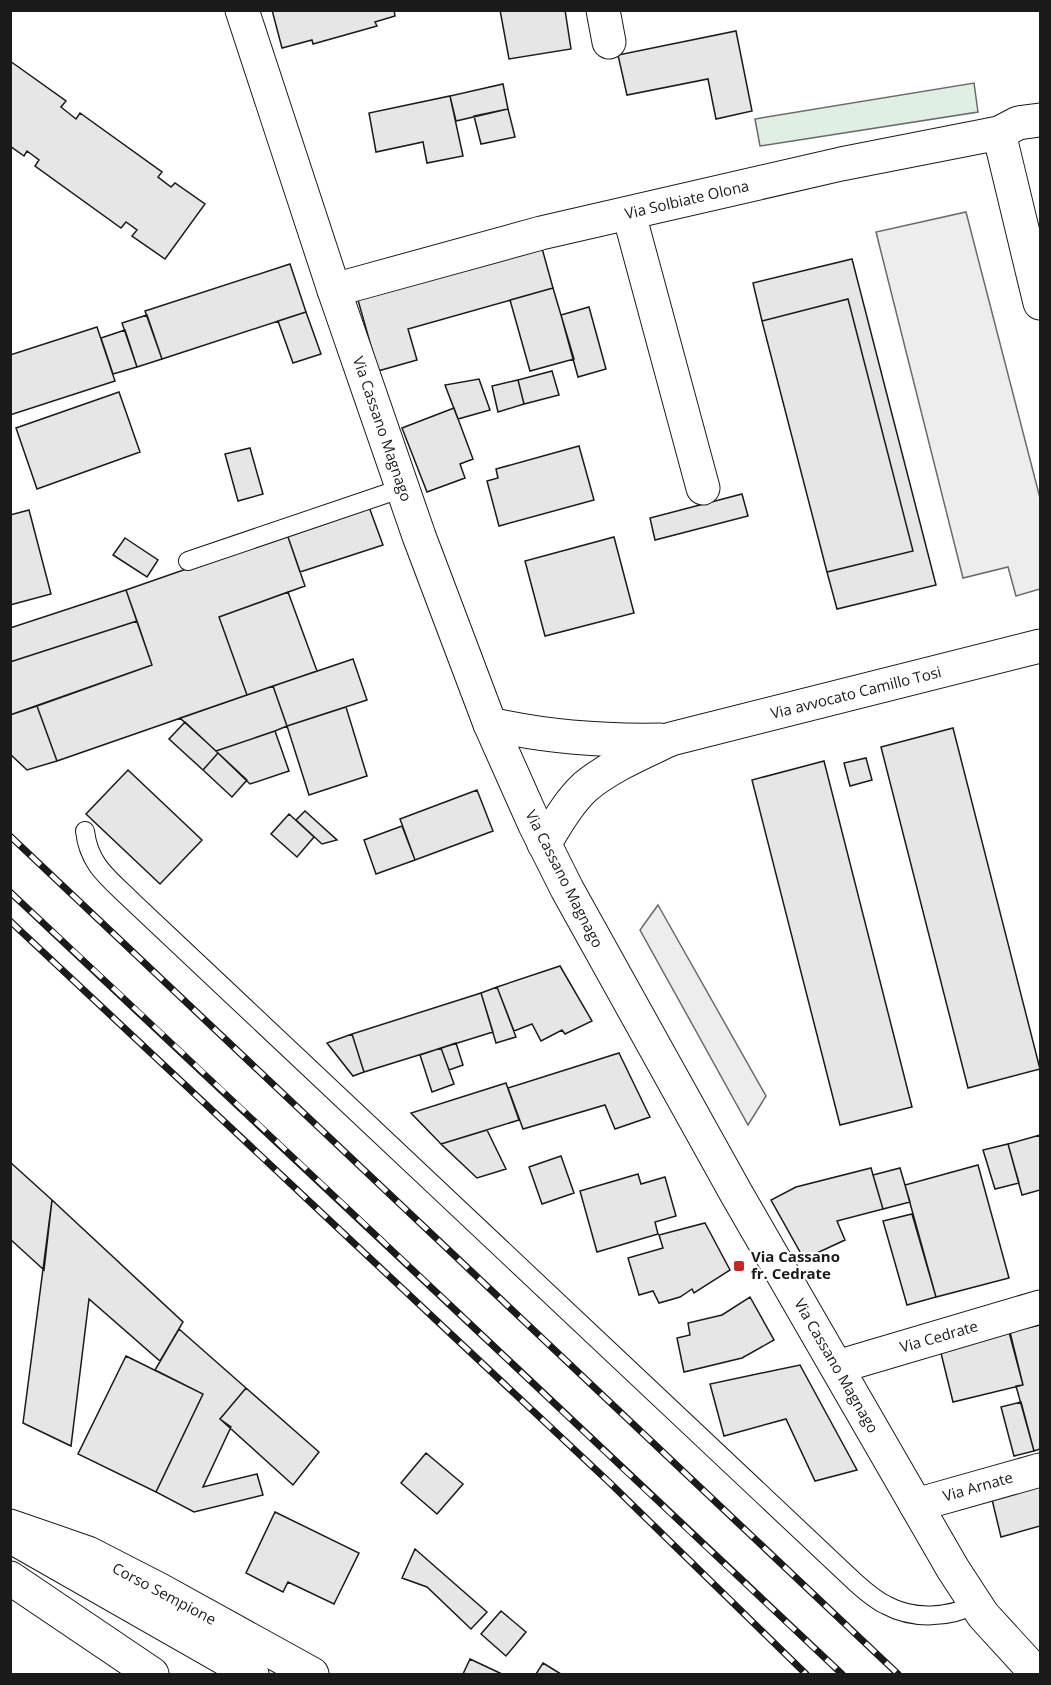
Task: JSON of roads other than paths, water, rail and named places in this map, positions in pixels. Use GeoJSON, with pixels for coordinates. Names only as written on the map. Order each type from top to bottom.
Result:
{"type":"FeatureCollection","features":[{"type":"Feature","properties":{"kind":"street","name":"Via Cassano Magnago"},"geometry":{"type":"LineString","coordinates":[[242,10],[334,290],[403,488],[490,724],[544,844],[736,1193],[916,1504],[976,1604],[1002,1637],[1037,1674]]}},
{"type":"Feature","properties":{"kind":"street"},"geometry":{"type":"LineString","coordinates":[[603,10],[609,42]]}},
{"type":"Feature","properties":{"kind":"street","name":"Via Solbiate Olona"},"geometry":{"type":"LineString","coordinates":[[334,290],[541,233],[842,164],[999,133],[1018,123],[1041,120]]}},
{"type":"Feature","properties":{"kind":"street"},"geometry":{"type":"LineString","coordinates":[[999,133],[1041,303]]}},
{"type":"Feature","properties":{"kind":"street"},"geometry":{"type":"LineString","coordinates":[[629,214],[703,488]]}},
{"type":"Feature","properties":{"kind":"street","name":"Via avvocato Camillo Tosi"},"geometry":{"type":"LineString","coordinates":[[544,844],[571,803],[584,788],[618,765],[671,739],[1041,646]]}},
{"type":"Feature","properties":{"kind":"street","name":"Via avvocato Camillo Tosi"},"geometry":{"type":"LineString","coordinates":[[490,724],[523,731],[573,737],[613,740],[671,739]]}},
{"type":"Feature","properties":{"kind":"street","name":"Via Cedrate"},"geometry":{"type":"LineString","coordinates":[[837,1367],[1041,1307]]}},
{"type":"Feature","properties":{"kind":"street","name":"Via Arnate"},"geometry":{"type":"LineString","coordinates":[[916,1504],[1041,1470]]}},
{"type":"Feature","properties":{"kind":"street","name":"Corso Sempione"},"geometry":{"type":"LineString","coordinates":[[10,1526],[88,1553],[312,1674]]}},
{"type":"Feature","properties":{"kind":"street"},"geometry":{"type":"LineString","coordinates":[[10,1536],[252,1674]]}},
{"type":"Feature","properties":{"kind":"street"},"geometry":{"type":"LineString","coordinates":[[10,1578],[148,1672]]}},
{"type":"Feature","properties":{"kind":"lane"},"geometry":{"type":"LineString","coordinates":[[188,561],[403,488]]}},
{"type":"Feature","properties":{"kind":"lane"},"geometry":{"type":"LineString","coordinates":[[85,831],[91,858],[98,868],[856,1583],[885,1605],[910,1613],[940,1615],[976,1604]]}},
{"type":"Feature","properties":{"kind":"railway"},"geometry":{"type":"LineString","coordinates":[[10,836],[898,1674]]}},
{"type":"Feature","properties":{"kind":"railway"},"geometry":{"type":"LineString","coordinates":[[10,892],[842,1674]]}},
{"type":"Feature","properties":{"kind":"railway"},"geometry":{"type":"LineString","coordinates":[[10,921],[610,1483],[806,1674]]}},
{"type":"Feature","properties":{"kind":"place","name":"Via Cassano fr. Cedrate"},"geometry":{"type":"Point","coordinates":[739,1266]}}]}
